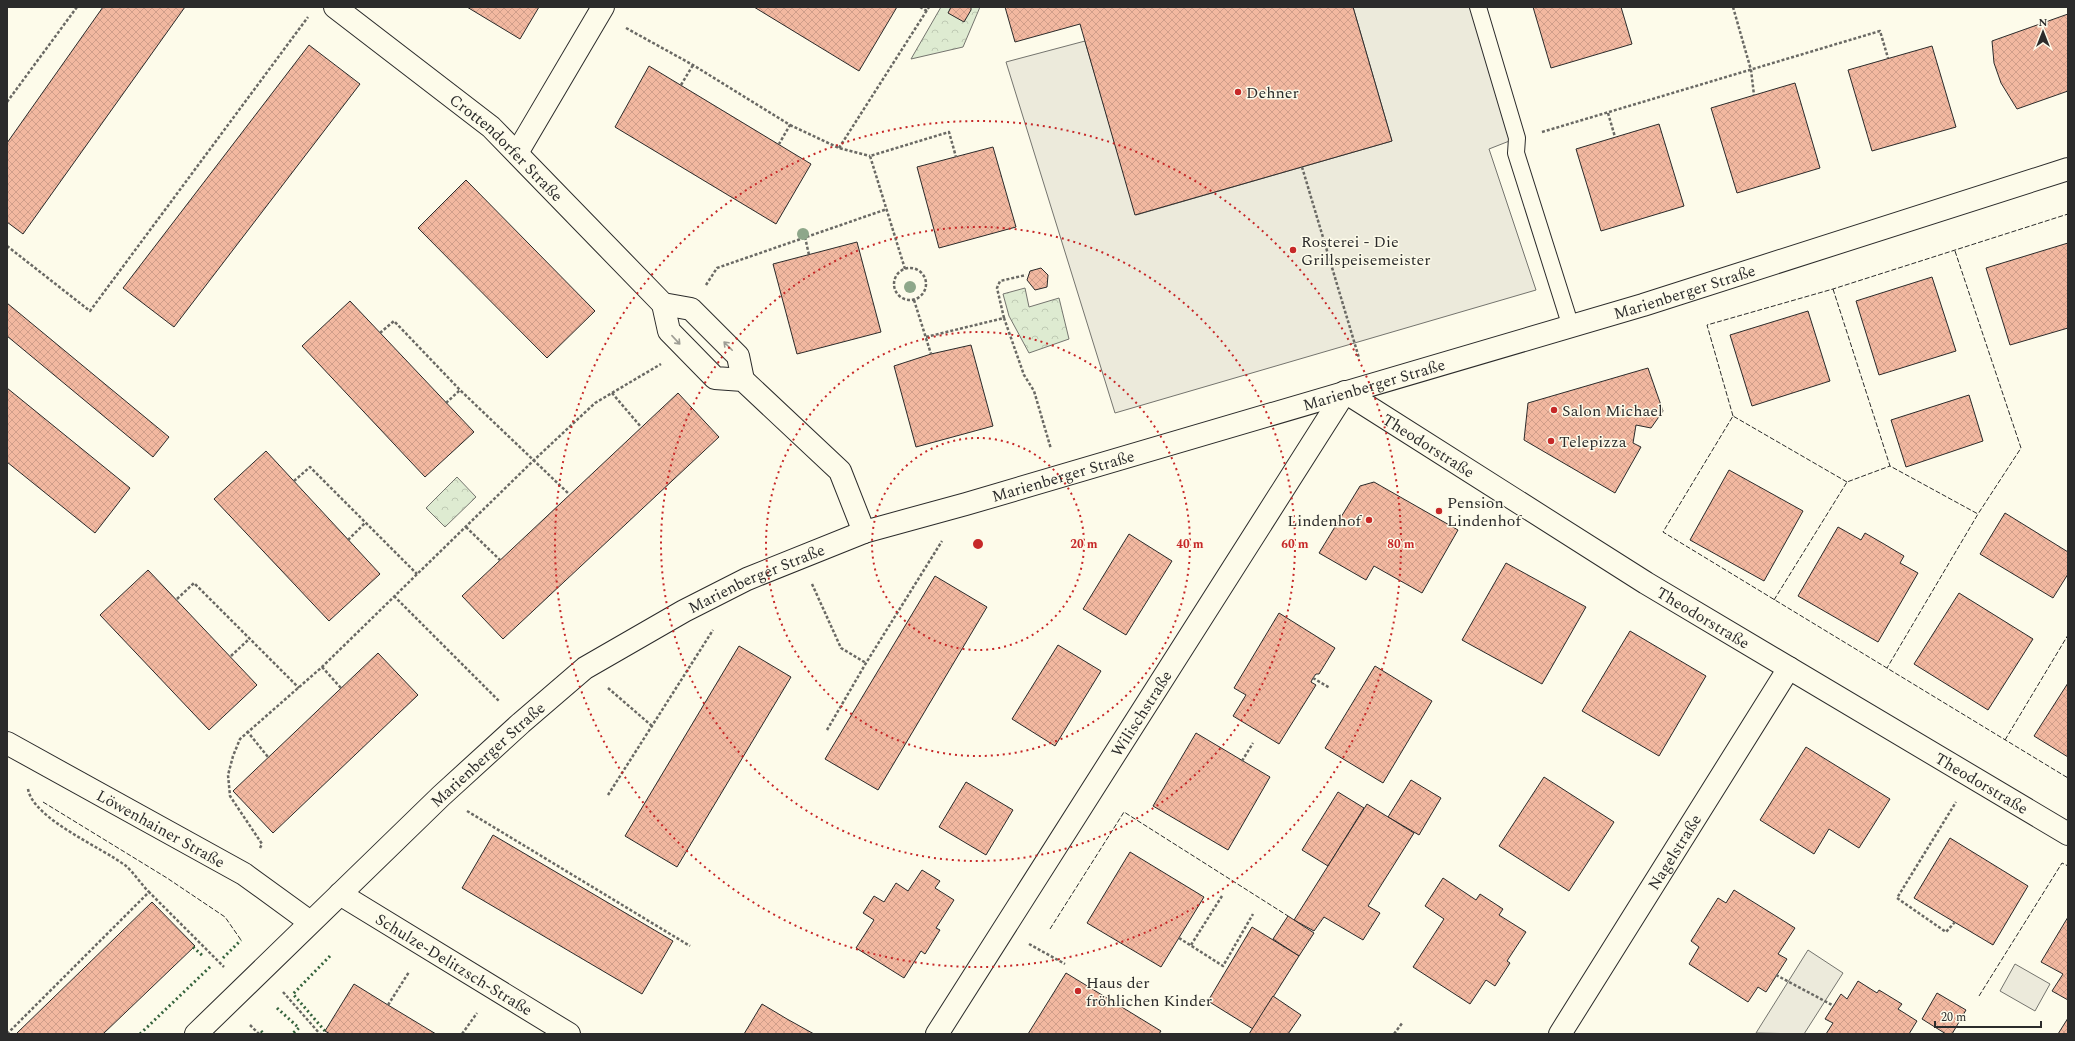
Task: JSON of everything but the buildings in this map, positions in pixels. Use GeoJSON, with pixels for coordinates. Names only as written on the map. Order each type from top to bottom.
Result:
{"type":"FeatureCollection","features":[{"type":"Feature","properties":{"kind":"street","name":"Crottendorfer Straße"},"geometry":{"type":"LineString","coordinates":[[335,7],[491,127],[663,304]]}},
{"type":"Feature","properties":{"kind":"street"},"geometry":{"type":"LineString","coordinates":[[517,153],[601,10]]}},
{"type":"Feature","properties":{"kind":"street","name":"Marienberger Straße"},"geometry":{"type":"LineString","coordinates":[[196,1034],[441,796],[521,723],[585,668],[684,611],[747,579],[864,532],[966,504],[1643,306],[2068,169]]}},
{"type":"Feature","properties":{"kind":"street"},"geometry":{"type":"LineString","coordinates":[[743,380],[715,378],[669,331],[663,304],[691,309],[738,356],[743,380],[840,471],[864,532]]}},
{"type":"Feature","properties":{"kind":"street","name":"Theodorstraße"},"geometry":{"type":"LineString","coordinates":[[1345,392],[1646,583],[2068,834]]}},
{"type":"Feature","properties":{"kind":"street","name":"Wilischstraße"},"geometry":{"type":"LineString","coordinates":[[937,1034],[1345,392]]}},
{"type":"Feature","properties":{"kind":"street","name":"Nagelstraße"},"geometry":{"type":"LineString","coordinates":[[1560,1034],[1789,668]]}},
{"type":"Feature","properties":{"kind":"street","name":"Löwenhainer Straße"},"geometry":{"type":"LineString","coordinates":[[7,743],[244,874],[310,922]]}},
{"type":"Feature","properties":{"kind":"street","name":"Schulze-Delitzsch-Straße"},"geometry":{"type":"LineString","coordinates":[[340,894],[568,1034]]}},
{"type":"Feature","properties":{"kind":"lane"},"geometry":{"type":"LineString","coordinates":[[1478,7],[1517,138],[1516,153],[1571,327]]}},
{"type":"Feature","properties":{"kind":"path"},"geometry":{"type":"LineString","coordinates":[[7,102],[77,7]]}},
{"type":"Feature","properties":{"kind":"path"},"geometry":{"type":"LineString","coordinates":[[920,7],[927,11]]}},
{"type":"Feature","properties":{"kind":"path"},"geometry":{"type":"LineString","coordinates":[[839,148],[929,7]]}},
{"type":"Feature","properties":{"kind":"path"},"geometry":{"type":"LineString","coordinates":[[1733,7],[1750,70],[1754,95]]}},
{"type":"Feature","properties":{"kind":"path"},"geometry":{"type":"LineString","coordinates":[[601,10],[790,125],[839,148],[870,156],[949,132],[956,157]]}},
{"type":"Feature","properties":{"kind":"path"},"geometry":{"type":"LineString","coordinates":[[7,246],[90,311],[311,13]]}},
{"type":"Feature","properties":{"kind":"path"},"geometry":{"type":"LineString","coordinates":[[1517,138],[1880,31],[1888,58]]}},
{"type":"Feature","properties":{"kind":"path"},"geometry":{"type":"LineString","coordinates":[[681,85],[693,66]]}},
{"type":"Feature","properties":{"kind":"path"},"geometry":{"type":"LineString","coordinates":[[1608,112],[1615,137]]}},
{"type":"Feature","properties":{"kind":"path"},"geometry":{"type":"LineString","coordinates":[[779,144],[790,125]]}},
{"type":"Feature","properties":{"kind":"path"},"geometry":{"type":"LineString","coordinates":[[870,156],[906,269]]}},
{"type":"Feature","properties":{"kind":"path"},"geometry":{"type":"LineString","coordinates":[[1302,167],[1367,386]]}},
{"type":"Feature","properties":{"kind":"path"},"geometry":{"type":"LineString","coordinates":[[705,286],[717,268],[886,209]]}},
{"type":"Feature","properties":{"kind":"path"},"geometry":{"type":"LineString","coordinates":[[805,237],[809,255]]}},
{"type":"Feature","properties":{"kind":"path"},"geometry":{"type":"LineString","coordinates":[[906,269],[918,270],[922,274],[926,283],[923,293],[914,300],[900,297],[894,288],[895,277],[898,273],[906,269]]}},
{"type":"Feature","properties":{"kind":"path"},"geometry":{"type":"LineString","coordinates":[[1026,275],[1000,281],[997,288],[1004,318],[1024,375],[1034,391],[1049,442]]}},
{"type":"Feature","properties":{"kind":"path"},"geometry":{"type":"LineString","coordinates":[[914,300],[931,354]]}},
{"type":"Feature","properties":{"kind":"path"},"geometry":{"type":"LineString","coordinates":[[926,337],[1004,318]]}},
{"type":"Feature","properties":{"kind":"path"},"geometry":{"type":"LineString","coordinates":[[380,333],[394,321],[460,390],[569,494]]}},
{"type":"Feature","properties":{"kind":"path"},"geometry":{"type":"LineString","coordinates":[[244,874],[262,844],[230,796],[228,775],[232,756],[240,739],[247,731],[322,667],[416,574],[595,403],[685,349]]}},
{"type":"Feature","properties":{"kind":"path"},"geometry":{"type":"LineString","coordinates":[[446,403],[460,390]]}},
{"type":"Feature","properties":{"kind":"path"},"geometry":{"type":"LineString","coordinates":[[612,393],[641,427]]}},
{"type":"Feature","properties":{"kind":"path"},"geometry":{"type":"LineString","coordinates":[[294,481],[310,467],[416,574]]}},
{"type":"Feature","properties":{"kind":"path"},"geometry":{"type":"LineString","coordinates":[[827,730],[866,663],[966,504]]}},
{"type":"Feature","properties":{"kind":"path"},"geometry":{"type":"LineString","coordinates":[[348,540],[365,523]]}},
{"type":"Feature","properties":{"kind":"path"},"geometry":{"type":"LineString","coordinates":[[466,527],[500,560]]}},
{"type":"Feature","properties":{"kind":"path"},"geometry":{"type":"LineString","coordinates":[[799,557],[841,648],[866,663]]}},
{"type":"Feature","properties":{"kind":"path"},"geometry":{"type":"LineString","coordinates":[[177,599],[194,583],[248,640],[298,688]]}},
{"type":"Feature","properties":{"kind":"path"},"geometry":{"type":"LineString","coordinates":[[394,596],[521,723]]}},
{"type":"Feature","properties":{"kind":"path"},"geometry":{"type":"LineString","coordinates":[[608,795],[716,626]]}},
{"type":"Feature","properties":{"kind":"path"},"geometry":{"type":"LineString","coordinates":[[231,656],[248,640]]}},
{"type":"Feature","properties":{"kind":"path"},"geometry":{"type":"LineString","coordinates":[[322,667],[341,688]]}},
{"type":"Feature","properties":{"kind":"path"},"geometry":{"type":"LineString","coordinates":[[585,668],[652,726]]}},
{"type":"Feature","properties":{"kind":"path"},"geometry":{"type":"LineString","coordinates":[[1313,678],[1330,688]]}},
{"type":"Feature","properties":{"kind":"path"},"geometry":{"type":"LineString","coordinates":[[247,731],[268,757]]}},
{"type":"Feature","properties":{"kind":"path"},"geometry":{"type":"LineString","coordinates":[[1242,761],[1253,743]]}},
{"type":"Feature","properties":{"kind":"path"},"geometry":{"type":"LineString","coordinates":[[27,785],[29,797],[46,815],[126,867],[149,892],[226,968]]}},
{"type":"Feature","properties":{"kind":"path"},"geometry":{"type":"LineString","coordinates":[[441,796],[690,946]]}},
{"type":"Feature","properties":{"kind":"path"},"geometry":{"type":"LineString","coordinates":[[1950,812],[1897,898],[1946,932],[1954,922]]}},
{"type":"Feature","properties":{"kind":"path"},"geometry":{"type":"LineString","coordinates":[[7,1034],[149,892]]}},
{"type":"Feature","properties":{"kind":"path"},"geometry":{"type":"LineString","coordinates":[[1191,945],[1222,896]]}},
{"type":"Feature","properties":{"kind":"path"},"geometry":{"type":"LineString","coordinates":[[1179,938],[1223,966],[1253,914]]}},
{"type":"Feature","properties":{"kind":"path"},"geometry":{"type":"LineString","coordinates":[[1003,930],[1065,964]]}},
{"type":"Feature","properties":{"kind":"path"},"geometry":{"type":"LineString","coordinates":[[388,1005],[409,972]]}},
{"type":"Feature","properties":{"kind":"path"},"geometry":{"type":"LineString","coordinates":[[1776,975],[1834,1006]]}},
{"type":"Feature","properties":{"kind":"path"},"geometry":{"type":"LineString","coordinates":[[283,992],[320,1034]]}},
{"type":"Feature","properties":{"kind":"path"},"geometry":{"type":"LineString","coordinates":[[462,1034],[477,1013]]}},
{"type":"Feature","properties":{"kind":"path"},"geometry":{"type":"LineString","coordinates":[[1394,1034],[1402,1022]]}},
{"type":"Feature","properties":{"kind":"path"},"geometry":{"type":"LineString","coordinates":[[250,1025],[259,1034]]}},
{"type":"Feature","properties":{"kind":"green space"},"geometry":{"type":"Polygon","coordinates":[[[941,7],[980,7],[963,47],[911,59],[941,7]]]}},
{"type":"Feature","properties":{"kind":"green space"},"geometry":{"type":"Polygon","coordinates":[[[1025,288],[1029,307],[1059,298],[1069,339],[1029,353],[1009,316],[1003,294],[1025,288]]]}},
{"type":"Feature","properties":{"kind":"green space"},"geometry":{"type":"Polygon","coordinates":[[[457,477],[476,497],[445,527],[426,508],[457,477]]]}},
{"type":"Feature","properties":{"kind":"shaded area"},"geometry":{"type":"Polygon","coordinates":[[[1353,7],[1478,7],[1517,138],[1489,149],[1536,290],[1115,413],[1006,62],[1085,41],[1136,215],[1392,141],[1353,7]]]}},
{"type":"Feature","properties":{"kind":"shaded area"},"geometry":{"type":"Polygon","coordinates":[[[1808,950],[1843,973],[1804,1034],[1756,1033],[1808,950]]]}},
{"type":"Feature","properties":{"kind":"shaded area"},"geometry":{"type":"Polygon","coordinates":[[[2015,964],[2050,984],[2035,1011],[2000,991],[2015,964]]]}},
{"type":"Feature","properties":{"kind":"hedge"},"geometry":{"type":"LineString","coordinates":[[223,958],[241,940]]}},
{"type":"Feature","properties":{"kind":"hedge"},"geometry":{"type":"LineString","coordinates":[[193,947],[204,957]]}},
{"type":"Feature","properties":{"kind":"hedge"},"geometry":{"type":"LineString","coordinates":[[325,1031],[293,994],[330,956]]}},
{"type":"Feature","properties":{"kind":"hedge"},"geometry":{"type":"LineString","coordinates":[[140,1034],[211,966]]}},
{"type":"Feature","properties":{"kind":"hedge"},"geometry":{"type":"LineString","coordinates":[[277,1008],[299,1028],[292,1034]]}},
{"type":"Feature","properties":{"kind":"hedge"},"geometry":{"type":"LineString","coordinates":[[261,1031],[264,1034]]}},
{"type":"Feature","properties":{"kind":"fence"},"geometry":{"type":"LineString","coordinates":[[1733,416],[1707,325],[1833,289],[2068,214]]}},
{"type":"Feature","properties":{"kind":"fence"},"geometry":{"type":"LineString","coordinates":[[1955,251],[2021,448],[1978,514]]}},
{"type":"Feature","properties":{"kind":"fence"},"geometry":{"type":"LineString","coordinates":[[1833,289],[1890,466],[1978,514],[1887,668]]}},
{"type":"Feature","properties":{"kind":"fence"},"geometry":{"type":"LineString","coordinates":[[1847,482],[1733,416],[1663,532],[2068,778]]}},
{"type":"Feature","properties":{"kind":"fence"},"geometry":{"type":"LineString","coordinates":[[1774,600],[1847,482],[1890,466]]}},
{"type":"Feature","properties":{"kind":"fence"},"geometry":{"type":"LineString","coordinates":[[2005,740],[2068,635]]}},
{"type":"Feature","properties":{"kind":"fence"},"geometry":{"type":"LineString","coordinates":[[43,802],[167,878],[225,917],[241,940]]}},
{"type":"Feature","properties":{"kind":"fence"},"geometry":{"type":"LineString","coordinates":[[1050,929],[1124,812],[1288,916]]}},
{"type":"Feature","properties":{"kind":"fence"},"geometry":{"type":"LineString","coordinates":[[1979,996],[2062,863],[2068,866]]}},
{"type":"Feature","properties":{"kind":"place","name":"Dehner"},"geometry":{"type":"Point","coordinates":[1238,92]}},
{"type":"Feature","properties":{"kind":"place","name":"Rosterei - Die Grillspeisemeister"},"geometry":{"type":"Point","coordinates":[1293,250]}},
{"type":"Feature","properties":{"kind":"place","name":"Salon Michael"},"geometry":{"type":"Point","coordinates":[1554,410]}},
{"type":"Feature","properties":{"kind":"place","name":"Telepizza"},"geometry":{"type":"Point","coordinates":[1551,441]}},
{"type":"Feature","properties":{"kind":"place","name":"Pension Lindenhof"},"geometry":{"type":"Point","coordinates":[1439,511]}},
{"type":"Feature","properties":{"kind":"place","name":"Lindenhof"},"geometry":{"type":"Point","coordinates":[1369,520]}},
{"type":"Feature","properties":{"kind":"place","name":"Haus der fröhlichen Kinder"},"geometry":{"type":"Point","coordinates":[1078,991]}}]}
